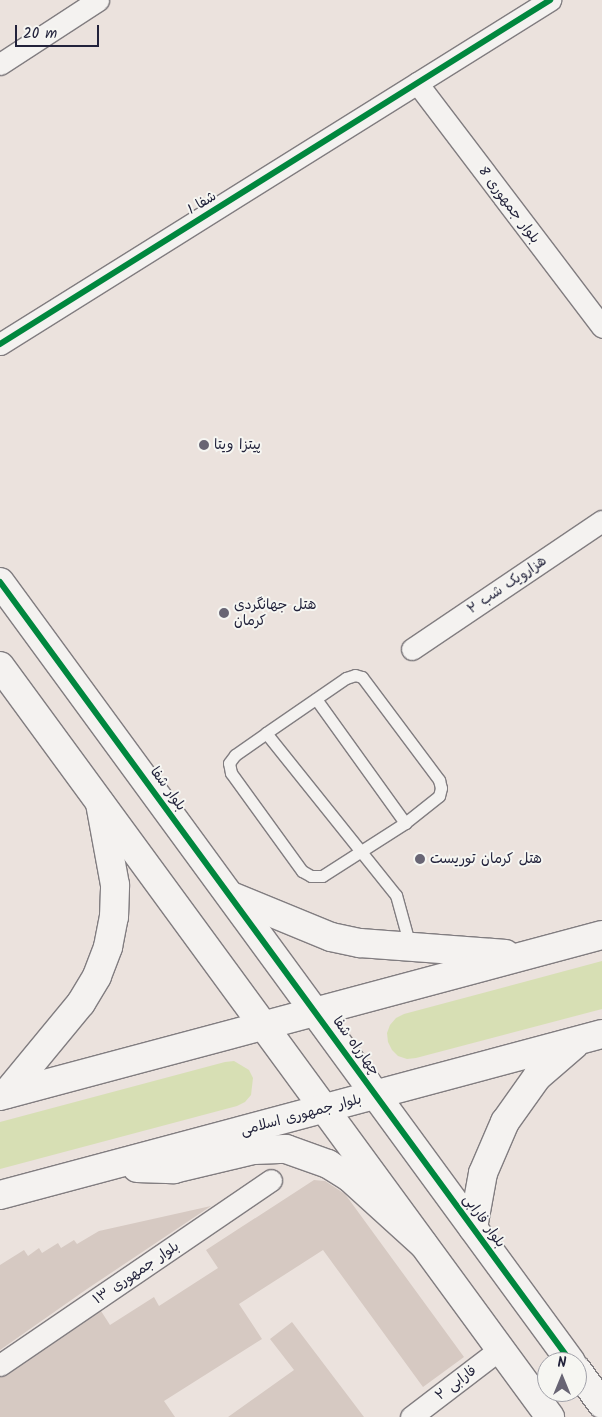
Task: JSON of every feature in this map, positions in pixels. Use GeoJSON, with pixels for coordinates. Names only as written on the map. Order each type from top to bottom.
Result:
{"type":"FeatureCollection","features":[{"type":"Feature","properties":{"kind":"main road","name":"بلوار شفا"},"geometry":{"type":"LineString","coordinates":[[0,582],[315,1012]]}},
{"type":"Feature","properties":{"kind":"main road"},"geometry":{"type":"LineString","coordinates":[[0,666],[550,1417]]}},
{"type":"Feature","properties":{"kind":"main road"},"geometry":{"type":"LineString","coordinates":[[3,1095],[82,1003],[97,976],[108,947],[114,917],[114,886],[100,803]]}},
{"type":"Feature","properties":{"kind":"main road"},"geometry":{"type":"LineString","coordinates":[[230,896],[331,937],[360,943],[524,956]]}},
{"type":"Feature","properties":{"kind":"main road"},"geometry":{"type":"LineString","coordinates":[[3,1095],[602,935]]}},
{"type":"Feature","properties":{"kind":"main road","name":"چهارراه شفا"},"geometry":{"type":"LineString","coordinates":[[315,1012],[376,1095]]}},
{"type":"Feature","properties":{"kind":"main road"},"geometry":{"type":"LineString","coordinates":[[473,1228],[483,1173],[505,1122],[538,1077],[591,1038]]}},
{"type":"Feature","properties":{"kind":"main road","name":"بلوار جمهوری اسلامی"},"geometry":{"type":"LineString","coordinates":[[0,1195],[591,1038]]}},
{"type":"Feature","properties":{"kind":"main road","name":"بلوار فارابی"},"geometry":{"type":"LineString","coordinates":[[376,1095],[564,1352]]}},
{"type":"Feature","properties":{"kind":"main road"},"geometry":{"type":"LineString","coordinates":[[105,1167],[174,1169],[254,1150],[286,1149],[328,1164],[348,1177],[423,1244]]}},
{"type":"Feature","properties":{"kind":"main road"},"geometry":{"type":"LineString","coordinates":[[587,1384],[602,1404]]}},
{"type":"Feature","properties":{"kind":"street"},"geometry":{"type":"LineString","coordinates":[[0,64],[98,0]]}},
{"type":"Feature","properties":{"kind":"street","name":"شفا 1"},"geometry":{"type":"LineString","coordinates":[[0,344],[550,0]]}},
{"type":"Feature","properties":{"kind":"street","name":"بلوار جمهوری 8"},"geometry":{"type":"LineString","coordinates":[[417,84],[602,326]]}},
{"type":"Feature","properties":{"kind":"street","name":"هزارویک شب ۲"},"geometry":{"type":"LineString","coordinates":[[412,649],[602,521]]}},
{"type":"Feature","properties":{"kind":"street","name":"بلوار جمهوری ۱۳"},"geometry":{"type":"LineString","coordinates":[[0,1365],[271,1180]]}},
{"type":"Feature","properties":{"kind":"street","name":"فارابی ۲"},"geometry":{"type":"LineString","coordinates":[[411,1417],[500,1349]]}},
{"type":"Feature","properties":{"kind":"lane"},"geometry":{"type":"LineString","coordinates":[[355,675],[362,677],[439,780],[441,788],[439,796],[405,823],[322,876],[311,876],[302,871],[231,773],[229,763],[235,755],[266,733],[346,678],[355,675]]}},
{"type":"Feature","properties":{"kind":"lane"},"geometry":{"type":"LineString","coordinates":[[316,699],[405,823]]}},
{"type":"Feature","properties":{"kind":"lane"},"geometry":{"type":"LineString","coordinates":[[266,733],[396,895],[410,946]]}},
{"type":"Feature","properties":{"kind":"green space"},"geometry":{"type":"Polygon","coordinates":[[[602,961],[602,1009],[416,1058],[407,1059],[398,1056],[388,1042],[387,1033],[390,1025],[396,1018],[404,1014],[602,961]]]}},
{"type":"Feature","properties":{"kind":"green space"},"geometry":{"type":"Polygon","coordinates":[[[234,1061],[249,1070],[253,1078],[251,1095],[245,1102],[237,1106],[0,1169],[0,1122],[234,1061]]]}},
{"type":"Feature","properties":{"kind":"building"},"geometry":{"type":"Polygon","coordinates":[[[314,1180],[325,1181],[345,1194],[464,1357],[423,1387],[323,1250],[239,1304],[262,1339],[164,1401],[175,1417],[0,1417],[0,1377],[7,1375],[101,1311],[110,1325],[154,1297],[159,1306],[218,1268],[206,1250],[314,1180]]]}},
{"type":"Feature","properties":{"kind":"building"},"geometry":{"type":"Polygon","coordinates":[[[211,1206],[0,1350],[0,1265],[24,1250],[28,1256],[39,1248],[42,1253],[58,1243],[61,1248],[74,1240],[77,1244],[99,1231],[211,1206]]]}},
{"type":"Feature","properties":{"kind":"building"},"geometry":{"type":"Polygon","coordinates":[[[292,1322],[364,1417],[228,1417],[294,1370],[270,1339],[292,1322]]]}},
{"type":"Feature","properties":{"kind":"cycle path"},"geometry":{"type":"LineString","coordinates":[[0,344],[550,0]]}},
{"type":"Feature","properties":{"kind":"cycle path"},"geometry":{"type":"LineString","coordinates":[[0,582],[564,1352]]}},
{"type":"Feature","properties":{"kind":"place","name":"پیتزا ویتا"},"geometry":{"type":"Point","coordinates":[204,445]}},
{"type":"Feature","properties":{"kind":"place","name":"هتل جهانگردی کرمان"},"geometry":{"type":"Point","coordinates":[224,613]}},
{"type":"Feature","properties":{"kind":"place","name":"هتل کرمان توریست"},"geometry":{"type":"Point","coordinates":[420,859]}}]}
